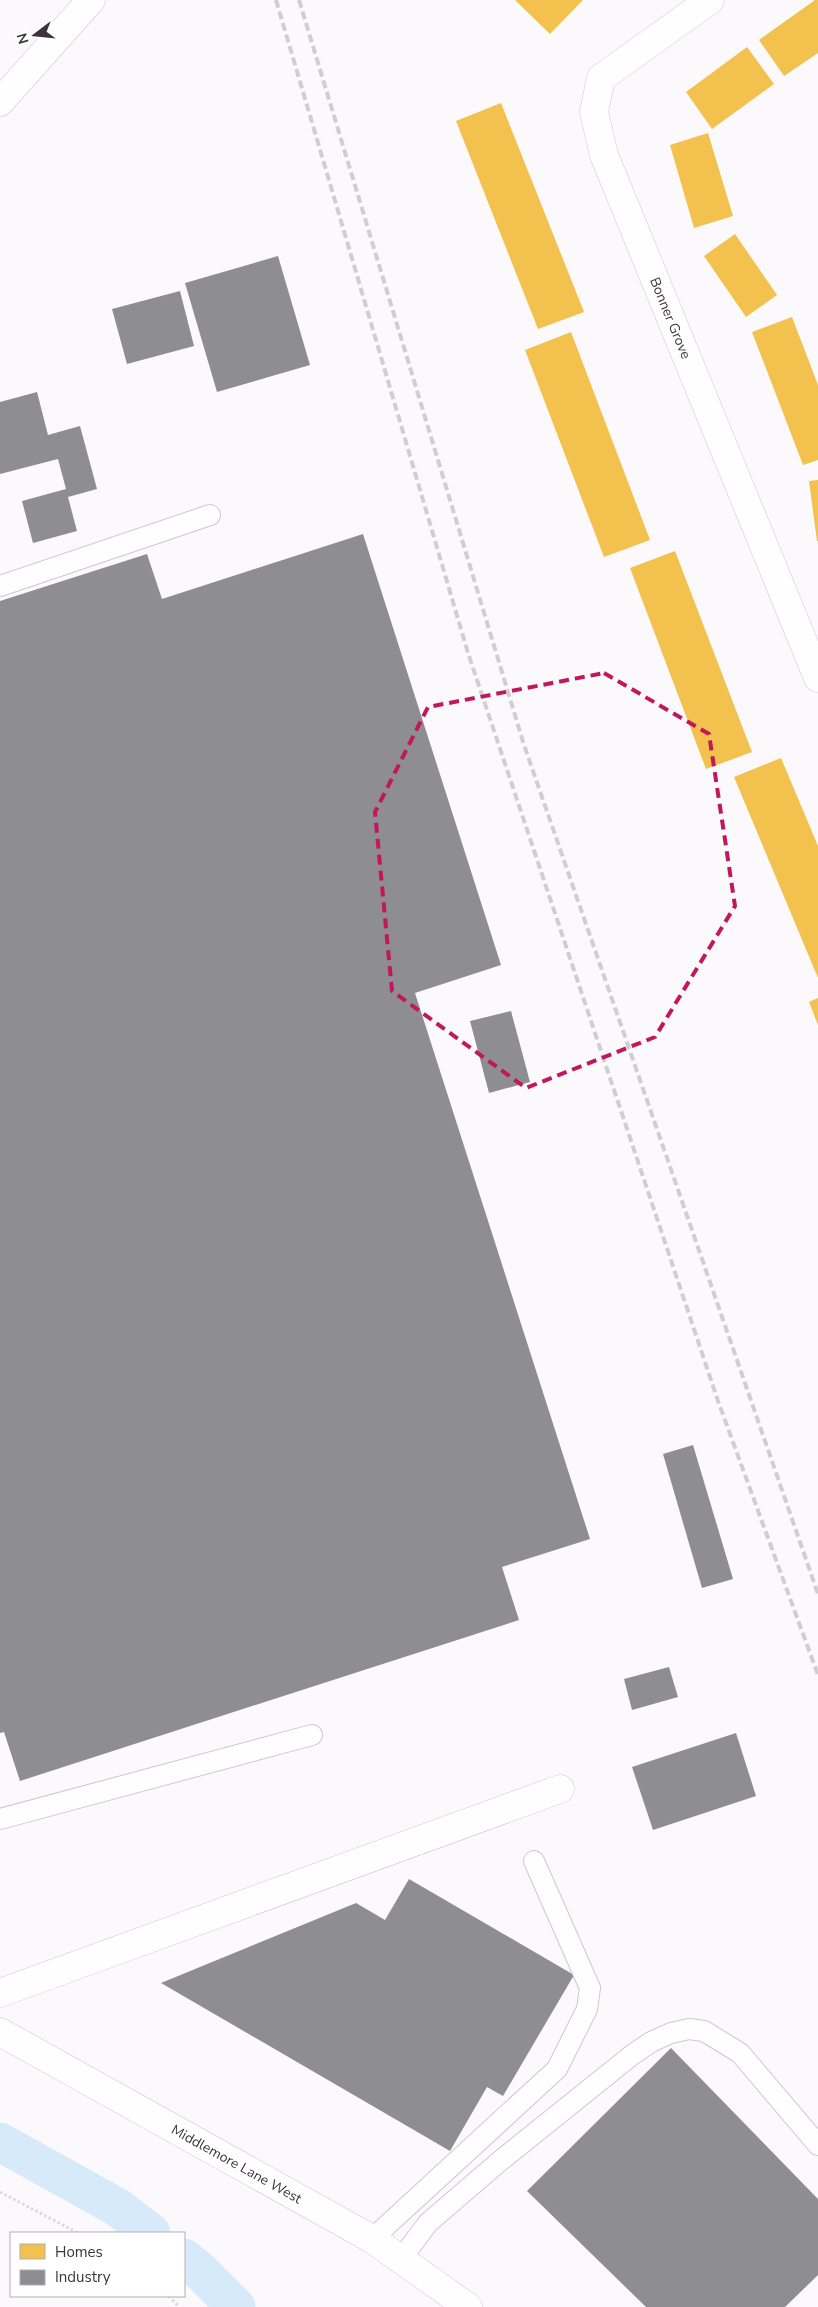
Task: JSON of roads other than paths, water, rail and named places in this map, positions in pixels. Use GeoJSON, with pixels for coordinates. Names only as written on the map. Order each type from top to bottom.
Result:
{"type":"FeatureCollection","features":[{"type":"Feature","properties":{"kind":"street"},"geometry":{"type":"LineString","coordinates":[[0,102],[91,0]]}},
{"type":"Feature","properties":{"kind":"street","name":"Bonner Grove"},"geometry":{"type":"LineString","coordinates":[[710,0],[600,78],[594,112],[604,155],[818,678]]}},
{"type":"Feature","properties":{"kind":"street"},"geometry":{"type":"LineString","coordinates":[[0,1993],[560,1789]]}},
{"type":"Feature","properties":{"kind":"street","name":"Middlemore Lane West"},"geometry":{"type":"LineString","coordinates":[[0,2032],[372,2239],[468,2307]]}},
{"type":"Feature","properties":{"kind":"lane"},"geometry":{"type":"LineString","coordinates":[[0,586],[210,515]]}},
{"type":"Feature","properties":{"kind":"lane"},"geometry":{"type":"LineString","coordinates":[[0,1819],[312,1735]]}},
{"type":"Feature","properties":{"kind":"lane"},"geometry":{"type":"LineString","coordinates":[[372,2239],[557,2069],[586,2009],[590,1988],[534,1861]]}},
{"type":"Feature","properties":{"kind":"lane"},"geometry":{"type":"LineString","coordinates":[[401,2259],[428,2223],[500,2161],[632,2055],[650,2042],[671,2032],[689,2029],[704,2031],[740,2053],[818,2145]]}},
{"type":"Feature","properties":{"kind":"waterway"},"geometry":{"type":"LineString","coordinates":[[0,2142],[117,2207],[150,2232]]}},
{"type":"Feature","properties":{"kind":"waterway"},"geometry":{"type":"LineString","coordinates":[[185,2259],[236,2307]]}},
{"type":"Feature","properties":{"kind":"railway"},"geometry":{"type":"LineString","coordinates":[[276,0],[468,653],[718,1401],[818,1675]]}},
{"type":"Feature","properties":{"kind":"railway"},"geometry":{"type":"LineString","coordinates":[[299,0],[524,745],[818,1594]]}}]}
